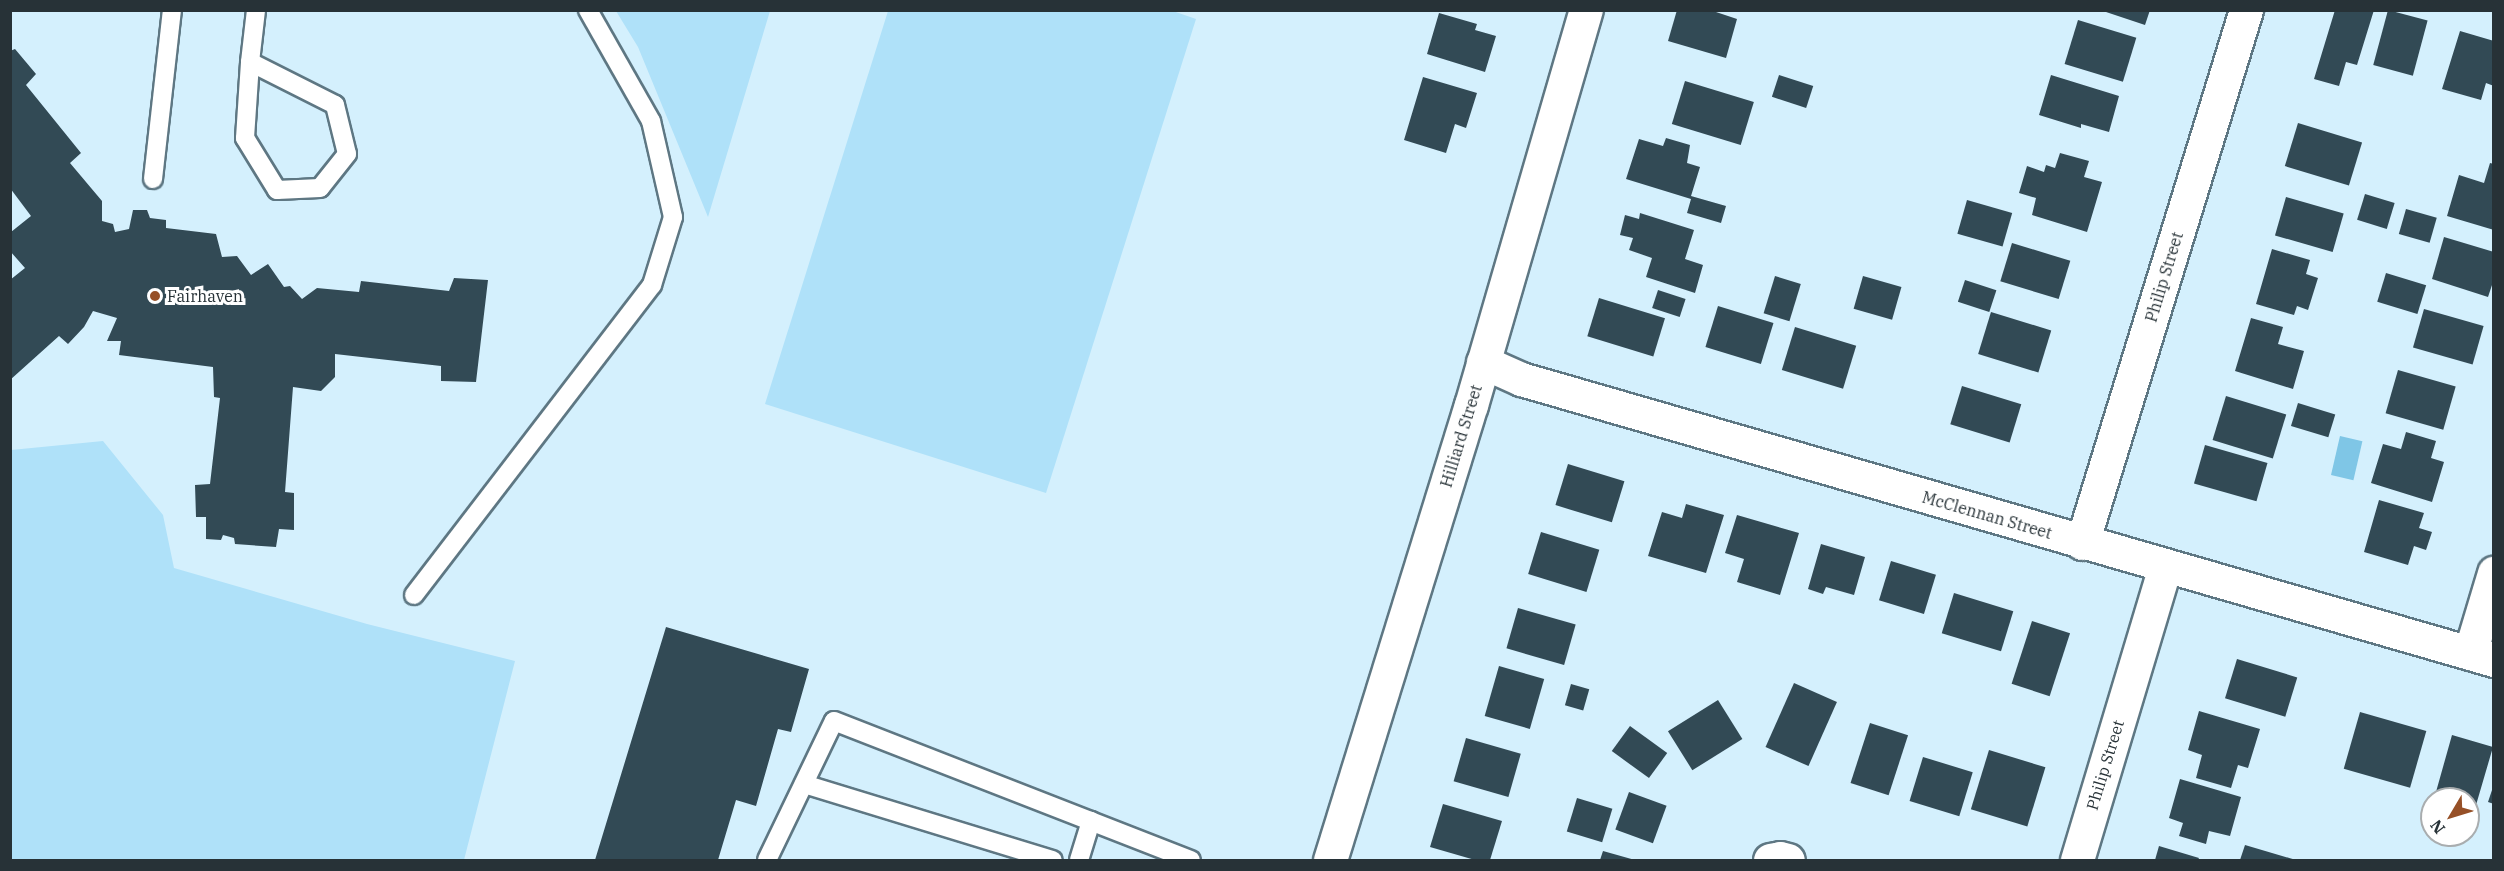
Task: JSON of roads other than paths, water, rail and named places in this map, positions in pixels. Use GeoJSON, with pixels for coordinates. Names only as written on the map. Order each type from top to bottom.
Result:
{"type":"FeatureCollection","features":[{"type":"Feature","properties":{"kind":"street","name":"Hilliard Street"},"geometry":{"type":"LineString","coordinates":[[1330,861],[1483,362],[1586,10]]}},
{"type":"Feature","properties":{"kind":"street","name":"Philip Street"},"geometry":{"type":"LineString","coordinates":[[2082,543],[2246,10]]}},
{"type":"Feature","properties":{"kind":"street","name":"McClennan Street"},"geometry":{"type":"LineString","coordinates":[[1483,362],[1521,379],[2482,657]]}},
{"type":"Feature","properties":{"kind":"street","name":"Philip Street"},"geometry":{"type":"LineString","coordinates":[[2077,861],[2165,567]]}},
{"type":"Feature","properties":{"kind":"street"},"geometry":{"type":"LineString","coordinates":[[2482,657],[2493,573]]}},
{"type":"Feature","properties":{"kind":"street"},"geometry":{"type":"LineString","coordinates":[[1770,861],[1780,858],[1788,861]]}},
{"type":"Feature","properties":{"kind":"lane"},"geometry":{"type":"LineString","coordinates":[[153,178],[172,10]]}},
{"type":"Feature","properties":{"kind":"lane"},"geometry":{"type":"LineString","coordinates":[[250,62],[335,105],[347,154],[320,188],[277,190],[245,138],[250,62],[256,10]]}},
{"type":"Feature","properties":{"kind":"lane"},"geometry":{"type":"LineString","coordinates":[[414,595],[652,285],[674,217],[651,121],[588,10]]}},
{"type":"Feature","properties":{"kind":"lane"},"geometry":{"type":"LineString","coordinates":[[767,861],[834,721],[1191,861]]}},
{"type":"Feature","properties":{"kind":"lane"},"geometry":{"type":"LineString","coordinates":[[804,784],[1053,861]]}},
{"type":"Feature","properties":{"kind":"lane"},"geometry":{"type":"LineString","coordinates":[[1079,861],[1091,821]]}},
{"type":"Feature","properties":{"kind":"place","name":"Fairhaven"},"geometry":{"type":"Point","coordinates":[155,296]}}]}
